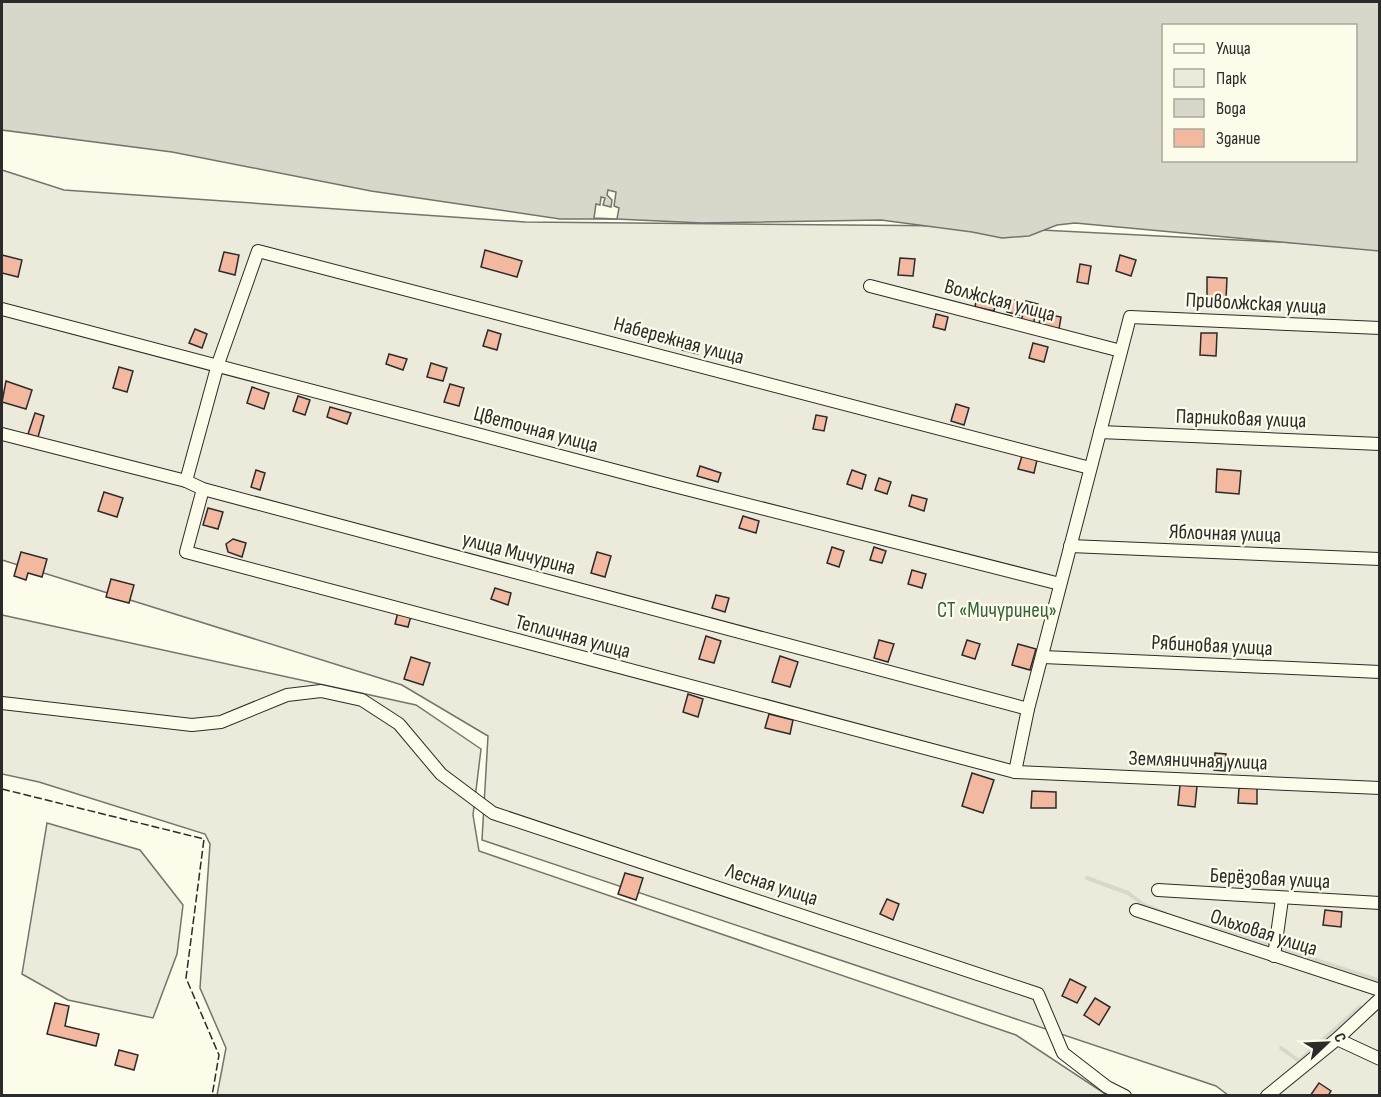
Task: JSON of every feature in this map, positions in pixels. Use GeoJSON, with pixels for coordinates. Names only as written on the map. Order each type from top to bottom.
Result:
{"type":"FeatureCollection","features":[{"type":"Feature","properties":{"kind":"street","name":"Набережная улица"},"geometry":{"type":"LineString","coordinates":[[218,364],[258,251],[1090,468]]}},
{"type":"Feature","properties":{"kind":"street","name":"Волжская улица"},"geometry":{"type":"LineString","coordinates":[[870,286],[1121,351]]}},
{"type":"Feature","properties":{"kind":"street","name":"Цветочная улица"},"geometry":{"type":"LineString","coordinates":[[2,309],[218,364],[674,486],[1060,584]]}},
{"type":"Feature","properties":{"kind":"street","name":"Приволжская улица"},"geometry":{"type":"LineString","coordinates":[[1121,351],[1130,317],[1380,328]]}},
{"type":"Feature","properties":{"kind":"street"},"geometry":{"type":"LineString","coordinates":[[1015,772],[1028,709],[1121,351]]}},
{"type":"Feature","properties":{"kind":"street"},"geometry":{"type":"LineString","coordinates":[[186,481],[218,364]]}},
{"type":"Feature","properties":{"kind":"street","name":"Парниковая улица"},"geometry":{"type":"LineString","coordinates":[[1100,432],[1380,444]]}},
{"type":"Feature","properties":{"kind":"street","name":"улица Мичурина"},"geometry":{"type":"LineString","coordinates":[[2,434],[186,481],[203,489],[1028,709]]}},
{"type":"Feature","properties":{"kind":"street","name":"Тепличная улица"},"geometry":{"type":"LineString","coordinates":[[203,489],[186,552],[1015,772]]}},
{"type":"Feature","properties":{"kind":"street","name":"Яблочная улица"},"geometry":{"type":"LineString","coordinates":[[1070,546],[1380,559]]}},
{"type":"Feature","properties":{"kind":"street","name":"Рябиновая улица"},"geometry":{"type":"LineString","coordinates":[[1043,657],[1380,672]]}},
{"type":"Feature","properties":{"kind":"street","name":"Лесная улица"},"geometry":{"type":"LineString","coordinates":[[2,703],[192,725],[221,722],[287,695],[321,691],[362,700],[399,724],[441,774],[493,813],[1038,994],[1063,1053],[1107,1087],[1125,1095]]}},
{"type":"Feature","properties":{"kind":"street","name":"Земляничная улица"},"geometry":{"type":"LineString","coordinates":[[1015,772],[1380,788]]}},
{"type":"Feature","properties":{"kind":"street","name":"Берёзовая улица"},"geometry":{"type":"LineString","coordinates":[[1158,890],[1380,903]]}},
{"type":"Feature","properties":{"kind":"street"},"geometry":{"type":"LineString","coordinates":[[1274,956],[1282,899]]}},
{"type":"Feature","properties":{"kind":"street","name":"Ольховая улица"},"geometry":{"type":"LineString","coordinates":[[1136,910],[1380,990]]}},
{"type":"Feature","properties":{"kind":"street"},"geometry":{"type":"LineString","coordinates":[[1267,1095],[1337,1039],[1380,999]]}},
{"type":"Feature","properties":{"kind":"street"},"geometry":{"type":"LineString","coordinates":[[1337,1039],[1380,1059]]}},
{"type":"Feature","properties":{"kind":"green space","name":"СТ «Мичуринец»"},"geometry":{"type":"Polygon","coordinates":[[[2,170],[64,190],[525,222],[959,226],[1379,247],[1379,1095],[1228,1095],[1216,1086],[482,840],[488,736],[402,685],[2,560],[2,170]]]}},
{"type":"Feature","properties":{"kind":"green space"},"geometry":{"type":"Polygon","coordinates":[[[2,615],[416,705],[481,749],[473,815],[479,851],[1016,1035],[1107,1095],[217,1095],[226,1048],[200,988],[210,844],[205,834],[39,782],[2,774],[2,615]]]}},
{"type":"Feature","properties":{"kind":"green space"},"geometry":{"type":"Polygon","coordinates":[[[47,823],[140,850],[183,905],[177,954],[153,1018],[68,1000],[22,974],[47,823]]]}},
{"type":"Feature","properties":{"kind":"water"},"geometry":{"type":"Polygon","coordinates":[[[2,2],[1379,2],[1379,251],[1075,223],[1057,225],[1029,236],[1002,238],[881,220],[702,223],[560,219],[371,191],[172,152],[2,130],[2,2]]]}},
{"type":"Feature","properties":{"kind":"pier"},"geometry":{"type":"Polygon","coordinates":[[[608,190],[616,192],[614,206],[619,208],[617,219],[594,218],[596,204],[600,205],[601,197],[605,198],[603,205],[611,207],[612,200],[607,195],[608,190]]]}},
{"type":"Feature","properties":{"kind":"building"},"geometry":{"type":"Polygon","coordinates":[[[485,250],[522,261],[517,277],[481,267],[485,250]]]}},
{"type":"Feature","properties":{"kind":"building"},"geometry":{"type":"Polygon","coordinates":[[[224,252],[239,255],[235,275],[219,271],[224,252]]]}},
{"type":"Feature","properties":{"kind":"building"},"geometry":{"type":"Polygon","coordinates":[[[2,255],[22,260],[18,277],[2,273],[2,255]]]}},
{"type":"Feature","properties":{"kind":"building"},"geometry":{"type":"Polygon","coordinates":[[[1120,255],[1136,260],[1131,276],[1116,271],[1120,255]]]}},
{"type":"Feature","properties":{"kind":"building"},"geometry":{"type":"Polygon","coordinates":[[[900,258],[915,259],[913,276],[898,275],[900,258]]]}},
{"type":"Feature","properties":{"kind":"building"},"geometry":{"type":"Polygon","coordinates":[[[1080,264],[1091,266],[1088,284],[1077,282],[1080,264]]]}},
{"type":"Feature","properties":{"kind":"building"},"geometry":{"type":"Polygon","coordinates":[[[1207,277],[1227,278],[1226,299],[1207,299],[1207,277]]]}},
{"type":"Feature","properties":{"kind":"building"},"geometry":{"type":"Polygon","coordinates":[[[977,296],[996,300],[994,311],[975,307],[977,296]]]}},
{"type":"Feature","properties":{"kind":"building"},"geometry":{"type":"Polygon","coordinates":[[[1010,299],[1022,302],[1019,315],[1007,312],[1010,299]]]}},
{"type":"Feature","properties":{"kind":"building"},"geometry":{"type":"Polygon","coordinates":[[[1026,301],[1038,304],[1033,325],[1021,322],[1026,301]]]}},
{"type":"Feature","properties":{"kind":"building"},"geometry":{"type":"Polygon","coordinates":[[[1041,313],[1061,317],[1059,329],[1039,324],[1041,313]]]}},
{"type":"Feature","properties":{"kind":"building"},"geometry":{"type":"Polygon","coordinates":[[[936,314],[948,317],[945,330],[933,327],[936,314]]]}},
{"type":"Feature","properties":{"kind":"building"},"geometry":{"type":"Polygon","coordinates":[[[195,329],[207,334],[202,348],[189,343],[195,329]]]}},
{"type":"Feature","properties":{"kind":"building"},"geometry":{"type":"Polygon","coordinates":[[[488,330],[501,334],[497,350],[483,346],[488,330]]]}},
{"type":"Feature","properties":{"kind":"building"},"geometry":{"type":"Polygon","coordinates":[[[1201,333],[1217,333],[1216,356],[1200,355],[1201,333]]]}},
{"type":"Feature","properties":{"kind":"building"},"geometry":{"type":"Polygon","coordinates":[[[685,339],[700,343],[698,354],[682,350],[685,339]]]}},
{"type":"Feature","properties":{"kind":"building"},"geometry":{"type":"Polygon","coordinates":[[[1033,343],[1048,347],[1044,362],[1029,358],[1033,343]]]}},
{"type":"Feature","properties":{"kind":"building"},"geometry":{"type":"Polygon","coordinates":[[[389,354],[407,359],[403,370],[386,364],[389,354]]]}},
{"type":"Feature","properties":{"kind":"building"},"geometry":{"type":"Polygon","coordinates":[[[431,363],[447,368],[443,381],[427,377],[431,363]]]}},
{"type":"Feature","properties":{"kind":"building"},"geometry":{"type":"Polygon","coordinates":[[[119,367],[133,371],[127,392],[113,388],[119,367]]]}},
{"type":"Feature","properties":{"kind":"building"},"geometry":{"type":"Polygon","coordinates":[[[6,381],[32,390],[26,409],[2,402],[6,381]]]}},
{"type":"Feature","properties":{"kind":"building"},"geometry":{"type":"Polygon","coordinates":[[[450,384],[464,388],[459,406],[444,402],[450,384]]]}},
{"type":"Feature","properties":{"kind":"building"},"geometry":{"type":"Polygon","coordinates":[[[252,387],[269,393],[264,409],[247,403],[252,387]]]}},
{"type":"Feature","properties":{"kind":"building"},"geometry":{"type":"Polygon","coordinates":[[[298,396],[310,400],[305,415],[293,411],[298,396]]]}},
{"type":"Feature","properties":{"kind":"building"},"geometry":{"type":"Polygon","coordinates":[[[956,404],[969,408],[964,425],[951,421],[956,404]]]}},
{"type":"Feature","properties":{"kind":"building"},"geometry":{"type":"Polygon","coordinates":[[[330,407],[351,413],[347,424],[327,417],[330,407]]]}},
{"type":"Feature","properties":{"kind":"building"},"geometry":{"type":"Polygon","coordinates":[[[35,413],[44,416],[38,437],[28,434],[35,413]]]}},
{"type":"Feature","properties":{"kind":"building"},"geometry":{"type":"Polygon","coordinates":[[[816,415],[827,417],[824,431],[813,429],[816,415]]]}},
{"type":"Feature","properties":{"kind":"building"},"geometry":{"type":"Polygon","coordinates":[[[1022,456],[1037,460],[1034,473],[1018,469],[1022,456]]]}},
{"type":"Feature","properties":{"kind":"building"},"geometry":{"type":"Polygon","coordinates":[[[700,466],[721,473],[718,482],[697,476],[700,466]]]}},
{"type":"Feature","properties":{"kind":"building"},"geometry":{"type":"Polygon","coordinates":[[[1217,469],[1241,471],[1239,494],[1216,492],[1217,469]]]}},
{"type":"Feature","properties":{"kind":"building"},"geometry":{"type":"Polygon","coordinates":[[[256,470],[265,473],[260,490],[251,487],[256,470]]]}},
{"type":"Feature","properties":{"kind":"building"},"geometry":{"type":"Polygon","coordinates":[[[852,470],[866,475],[862,489],[847,484],[852,470]]]}},
{"type":"Feature","properties":{"kind":"building"},"geometry":{"type":"Polygon","coordinates":[[[879,478],[891,482],[887,494],[875,490],[879,478]]]}},
{"type":"Feature","properties":{"kind":"building"},"geometry":{"type":"Polygon","coordinates":[[[104,492],[123,498],[117,517],[98,511],[104,492]]]}},
{"type":"Feature","properties":{"kind":"building"},"geometry":{"type":"Polygon","coordinates":[[[912,495],[927,499],[924,511],[909,506],[912,495]]]}},
{"type":"Feature","properties":{"kind":"building"},"geometry":{"type":"Polygon","coordinates":[[[208,508],[223,512],[218,529],[203,525],[208,508]]]}},
{"type":"Feature","properties":{"kind":"building"},"geometry":{"type":"Polygon","coordinates":[[[743,516],[759,521],[756,533],[739,528],[743,516]]]}},
{"type":"Feature","properties":{"kind":"building"},"geometry":{"type":"Polygon","coordinates":[[[233,539],[246,543],[242,557],[228,552],[226,544],[233,539]]]}},
{"type":"Feature","properties":{"kind":"building"},"geometry":{"type":"Polygon","coordinates":[[[832,547],[844,551],[839,567],[827,563],[832,547]]]}},
{"type":"Feature","properties":{"kind":"building"},"geometry":{"type":"Polygon","coordinates":[[[874,547],[886,551],[882,563],[870,560],[874,547]]]}},
{"type":"Feature","properties":{"kind":"building"},"geometry":{"type":"Polygon","coordinates":[[[21,552],[47,559],[42,577],[28,573],[26,580],[14,576],[21,552]]]}},
{"type":"Feature","properties":{"kind":"building"},"geometry":{"type":"Polygon","coordinates":[[[597,552],[611,556],[605,577],[591,573],[597,552]]]}},
{"type":"Feature","properties":{"kind":"building"},"geometry":{"type":"Polygon","coordinates":[[[912,570],[926,574],[922,588],[908,584],[912,570]]]}},
{"type":"Feature","properties":{"kind":"building"},"geometry":{"type":"Polygon","coordinates":[[[111,579],[134,585],[129,603],[106,597],[111,579]]]}},
{"type":"Feature","properties":{"kind":"building"},"geometry":{"type":"Polygon","coordinates":[[[495,588],[511,593],[508,605],[491,599],[495,588]]]}},
{"type":"Feature","properties":{"kind":"building"},"geometry":{"type":"Polygon","coordinates":[[[716,595],[729,598],[725,612],[712,608],[716,595]]]}},
{"type":"Feature","properties":{"kind":"building"},"geometry":{"type":"Polygon","coordinates":[[[398,612],[411,616],[408,627],[395,624],[398,612]]]}},
{"type":"Feature","properties":{"kind":"building"},"geometry":{"type":"Polygon","coordinates":[[[706,636],[721,641],[714,663],[699,659],[706,636]]]}},
{"type":"Feature","properties":{"kind":"building"},"geometry":{"type":"Polygon","coordinates":[[[879,640],[894,644],[888,662],[874,658],[879,640]]]}},
{"type":"Feature","properties":{"kind":"building"},"geometry":{"type":"Polygon","coordinates":[[[967,640],[980,644],[975,659],[962,655],[967,640]]]}},
{"type":"Feature","properties":{"kind":"building"},"geometry":{"type":"Polygon","coordinates":[[[1018,644],[1036,649],[1030,670],[1012,665],[1018,644]]]}},
{"type":"Feature","properties":{"kind":"building"},"geometry":{"type":"Polygon","coordinates":[[[780,656],[798,662],[790,687],[772,682],[780,656]]]}},
{"type":"Feature","properties":{"kind":"building"},"geometry":{"type":"Polygon","coordinates":[[[411,657],[430,663],[423,685],[404,679],[411,657]]]}},
{"type":"Feature","properties":{"kind":"building"},"geometry":{"type":"Polygon","coordinates":[[[688,694],[703,699],[698,717],[683,712],[688,694]]]}},
{"type":"Feature","properties":{"kind":"building"},"geometry":{"type":"Polygon","coordinates":[[[769,714],[793,720],[790,734],[765,728],[769,714]]]}},
{"type":"Feature","properties":{"kind":"building"},"geometry":{"type":"Polygon","coordinates":[[[1215,753],[1226,754],[1225,771],[1214,770],[1215,753]]]}},
{"type":"Feature","properties":{"kind":"building"},"geometry":{"type":"Polygon","coordinates":[[[972,773],[994,780],[983,813],[962,806],[972,773]]]}},
{"type":"Feature","properties":{"kind":"building"},"geometry":{"type":"Polygon","coordinates":[[[1180,785],[1197,786],[1195,807],[1178,805],[1180,785]]]}},
{"type":"Feature","properties":{"kind":"building"},"geometry":{"type":"Polygon","coordinates":[[[1239,788],[1257,788],[1257,804],[1238,803],[1239,788]]]}},
{"type":"Feature","properties":{"kind":"building"},"geometry":{"type":"Polygon","coordinates":[[[1032,791],[1056,792],[1056,808],[1031,808],[1032,791]]]}},
{"type":"Feature","properties":{"kind":"building"},"geometry":{"type":"Polygon","coordinates":[[[625,873],[643,878],[636,900],[618,894],[625,873]]]}},
{"type":"Feature","properties":{"kind":"building"},"geometry":{"type":"Polygon","coordinates":[[[887,899],[899,904],[893,920],[880,914],[887,899]]]}},
{"type":"Feature","properties":{"kind":"building"},"geometry":{"type":"Polygon","coordinates":[[[1325,910],[1342,912],[1341,927],[1323,925],[1325,910]]]}},
{"type":"Feature","properties":{"kind":"building"},"geometry":{"type":"Polygon","coordinates":[[[1070,979],[1086,987],[1077,1003],[1062,996],[1070,979]]]}},
{"type":"Feature","properties":{"kind":"building"},"geometry":{"type":"Polygon","coordinates":[[[1095,998],[1110,1007],[1099,1025],[1084,1015],[1095,998]]]}},
{"type":"Feature","properties":{"kind":"building"},"geometry":{"type":"Polygon","coordinates":[[[55,1003],[69,1006],[65,1026],[99,1034],[96,1046],[47,1034],[55,1003]]]}},
{"type":"Feature","properties":{"kind":"building"},"geometry":{"type":"Polygon","coordinates":[[[119,1050],[138,1055],[134,1070],[115,1065],[119,1050]]]}},
{"type":"Feature","properties":{"kind":"building"},"geometry":{"type":"Polygon","coordinates":[[[1319,1083],[1331,1091],[1328,1096],[1310,1096],[1319,1083]]]}},
{"type":"Feature","properties":{"kind":"waterway"},"geometry":{"type":"LineString","coordinates":[[1087,878],[1128,893],[1144,905],[1165,913]]}},
{"type":"Feature","properties":{"kind":"waterway"},"geometry":{"type":"LineString","coordinates":[[1197,924],[1234,933],[1380,981]]}},
{"type":"Feature","properties":{"kind":"waterway"},"geometry":{"type":"LineString","coordinates":[[1281,1048],[1299,1061],[1360,1007]]}},
{"type":"Feature","properties":{"kind":"fence"},"geometry":{"type":"LineString","coordinates":[[2,789],[204,839],[186,978],[219,1055],[212,1096]]}}]}
